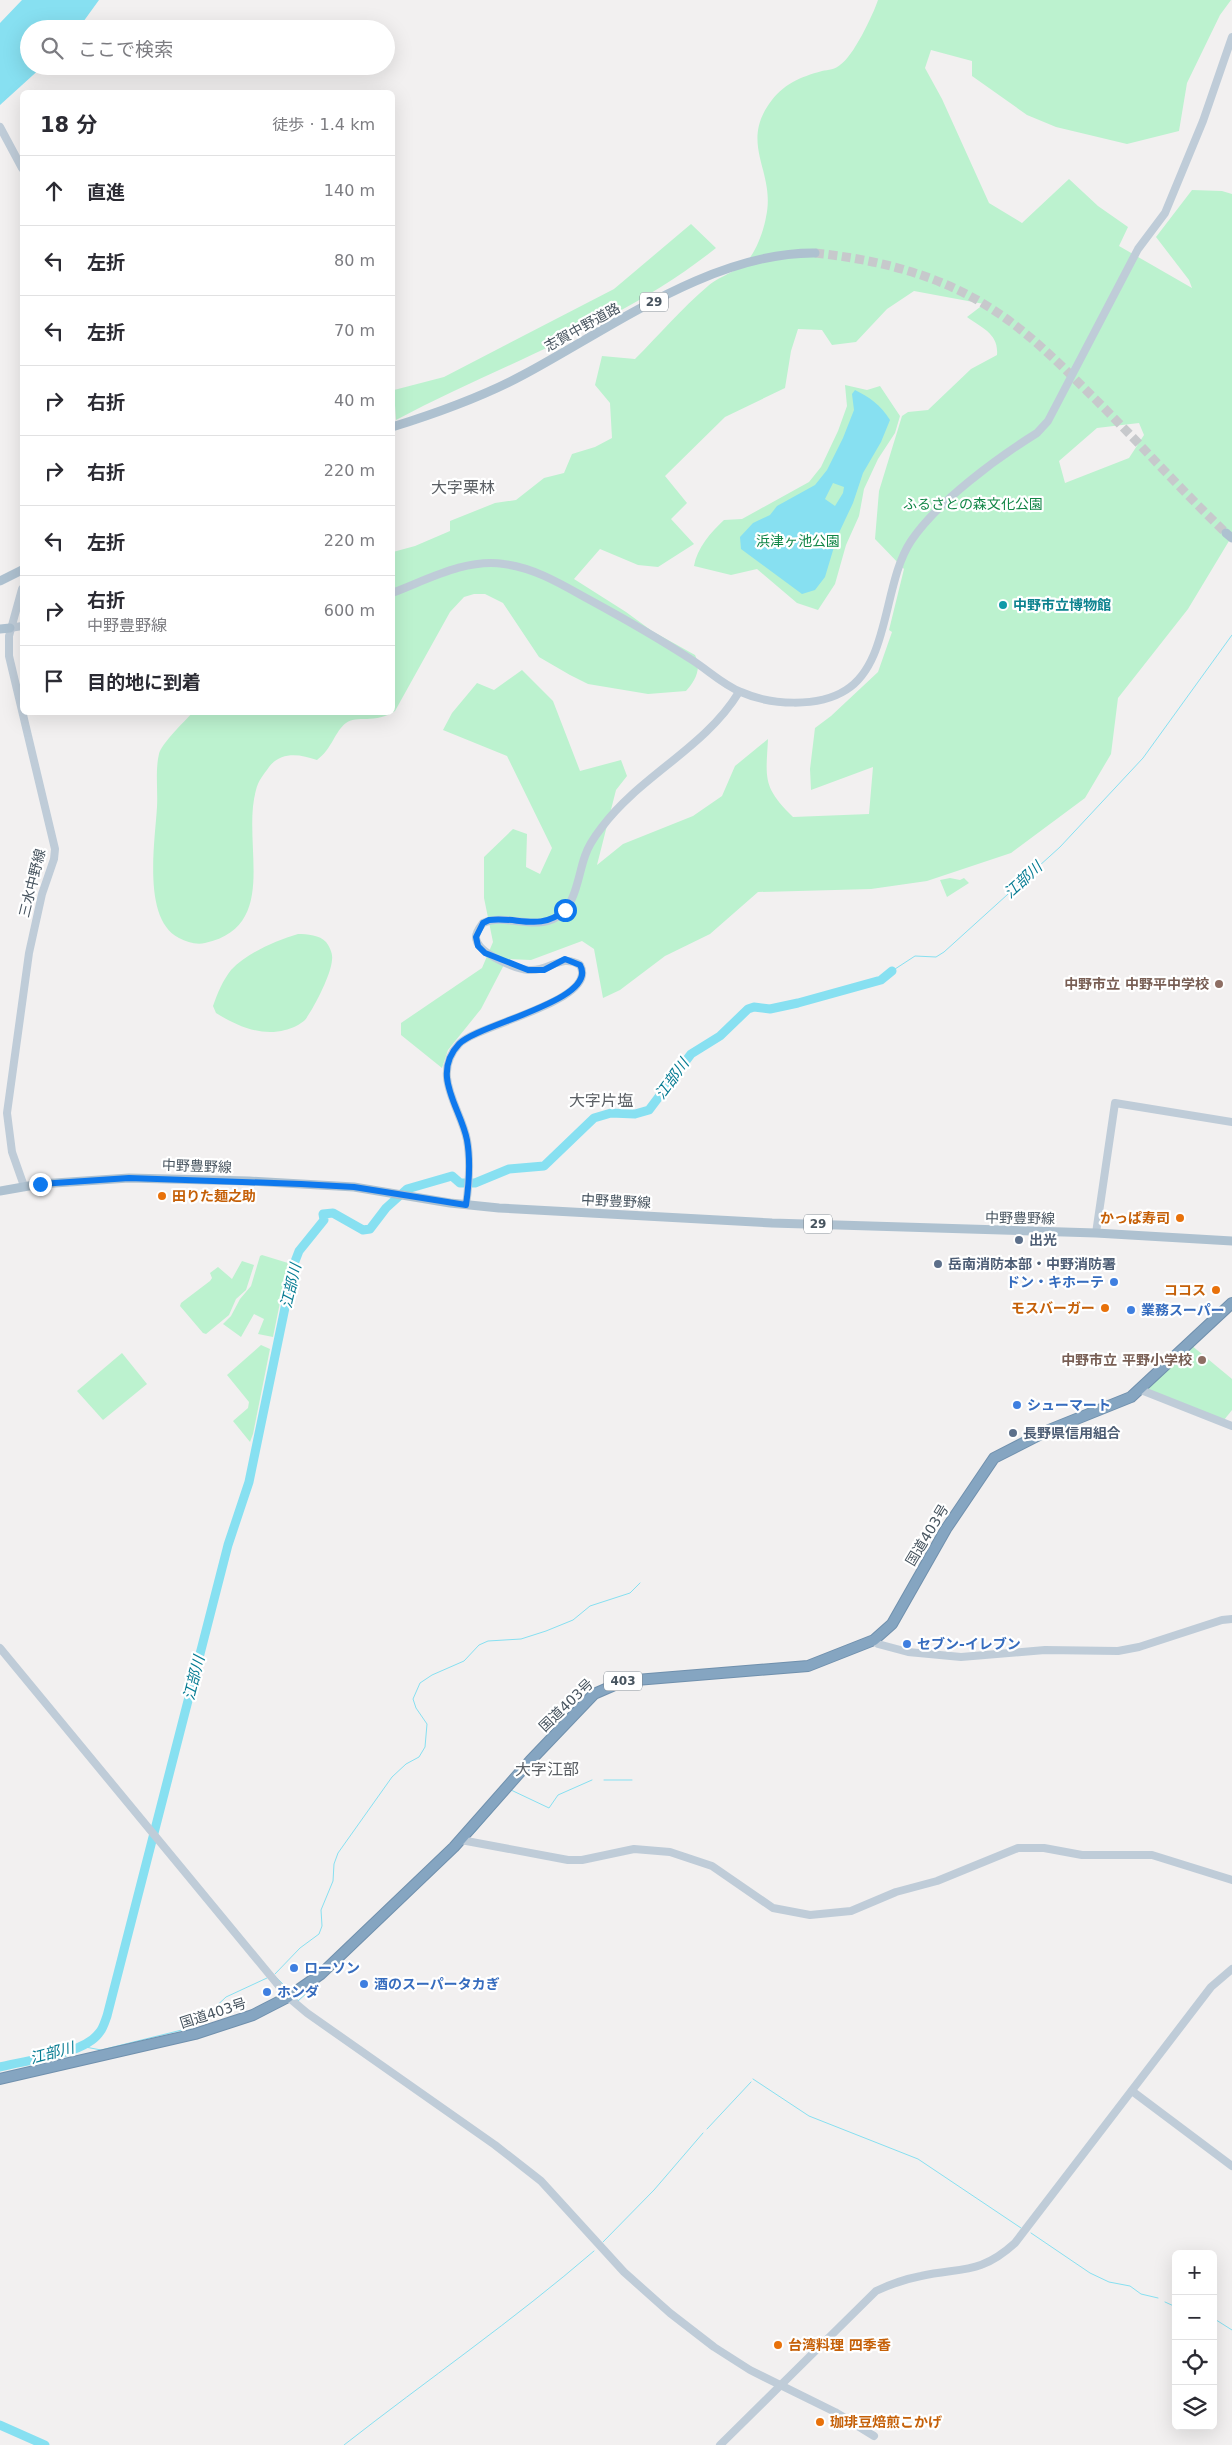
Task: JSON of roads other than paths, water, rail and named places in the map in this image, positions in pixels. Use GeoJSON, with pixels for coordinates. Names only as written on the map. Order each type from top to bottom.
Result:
{"type":"FeatureCollection","features":[{"type":"Feature","properties":{"kind":"highway","name":"国道403号"},"geometry":{"type":"LineString","coordinates":[[0,2079],[195,2034],[253,2015],[288,1997],[321,1974],[461,1840],[555,1734],[594,1694],[611,1684],[624,1680],[808,1666],[874,1640],[892,1624],[946,1528],[994,1458],[1048,1430],[1085,1414],[1121,1402],[1140,1390],[1232,1303]]}},
{"type":"Feature","properties":{"kind":"main road","name":"志賀中野道路"},"geometry":{"type":"LineString","coordinates":[[395,426],[440,412],[521,376],[693,283],[717,272],[757,260],[815,253]]}},
{"type":"Feature","properties":{"kind":"main road"},"geometry":{"type":"LineString","coordinates":[[0,581],[20,571]]}},
{"type":"Feature","properties":{"kind":"main road"},"geometry":{"type":"LineString","coordinates":[[0,629],[10,628]]}},
{"type":"Feature","properties":{"kind":"main road","name":"中野豊野線"},"geometry":{"type":"LineString","coordinates":[[0,1190],[24,1186],[129,1178],[301,1184],[354,1187],[405,1197],[466,1205],[772,1223],[1096,1234],[1232,1241]]}},
{"type":"Feature","properties":{"kind":"street"},"geometry":{"type":"LineString","coordinates":[[395,592],[472,564],[505,564],[539,573],[631,622],[739,692],[774,701],[816,700],[833,697],[846,690],[863,675],[875,652],[900,560],[911,541],[930,518],[960,490],[1037,433],[1048,421],[1138,249],[1165,213],[1203,121],[1232,37]]}},
{"type":"Feature","properties":{"kind":"street"},"geometry":{"type":"LineString","coordinates":[[0,127],[20,164]]}},
{"type":"Feature","properties":{"kind":"street","name":"三水中野線"},"geometry":{"type":"LineString","coordinates":[[20,596],[10,628],[8,656],[20,705]]}},
{"type":"Feature","properties":{"kind":"street"},"geometry":{"type":"LineString","coordinates":[[10,628],[20,626]]}},
{"type":"Feature","properties":{"kind":"street"},"geometry":{"type":"LineString","coordinates":[[466,1205],[470,1179],[467,1141],[447,1086],[446,1077],[452,1053],[469,1035],[534,1011],[571,992],[580,983],[583,974],[580,965],[570,960],[558,962],[544,970],[528,970],[495,958],[485,953],[478,946],[476,937],[478,930],[483,923],[497,919],[544,922],[557,917],[565,910],[576,885],[585,855],[604,823],[649,778],[709,730],[727,711],[739,692]]}},
{"type":"Feature","properties":{"kind":"street","name":"三水中野線"},"geometry":{"type":"LineString","coordinates":[[22,715],[55,849],[54,859],[42,894],[29,953],[7,1113],[12,1152],[24,1186]]}},
{"type":"Feature","properties":{"kind":"street"},"geometry":{"type":"LineString","coordinates":[[1096,1234],[1115,1103],[1232,1122]]}},
{"type":"Feature","properties":{"kind":"street"},"geometry":{"type":"LineString","coordinates":[[1140,1390],[1232,1426]]}},
{"type":"Feature","properties":{"kind":"street"},"geometry":{"type":"LineString","coordinates":[[874,1640],[878,1644],[908,1652],[960,1658],[1045,1650],[1118,1651],[1139,1647],[1222,1620],[1232,1619]]}},
{"type":"Feature","properties":{"kind":"street"},"geometry":{"type":"LineString","coordinates":[[0,1648],[288,1997],[307,2013],[495,2145],[541,2181],[624,2272],[677,2319],[731,2360],[835,2412],[874,2436]]}},
{"type":"Feature","properties":{"kind":"street"},"geometry":{"type":"LineString","coordinates":[[461,1840],[568,1860],[582,1860],[634,1849],[670,1852],[712,1866],[773,1908],[810,1915],[851,1911],[896,1892],[936,1881],[1018,1848],[1052,1849],[1082,1855],[1152,1854],[1232,1880]]}},
{"type":"Feature","properties":{"kind":"street"},"geometry":{"type":"LineString","coordinates":[[720,2445],[876,2291],[893,2283],[923,2276],[966,2270],[987,2263],[1005,2252],[1029,2228],[1211,1987],[1232,1969]]}},
{"type":"Feature","properties":{"kind":"street"},"geometry":{"type":"LineString","coordinates":[[1132,2091],[1232,2166]]}},
{"type":"Feature","properties":{"kind":"water"},"geometry":{"type":"Polygon","coordinates":[[[22,0],[99,0],[85,20],[20,20],[20,75],[33,75],[0,105],[0,23],[22,0]]]}},
{"type":"Feature","properties":{"kind":"water","name":"浜津ヶ池公園"},"geometry":{"type":"Polygon","coordinates":[[[855,390],[870,399],[883,410],[890,420],[881,442],[863,473],[853,503],[837,537],[825,577],[815,590],[802,594],[741,549],[740,537],[753,523],[770,515],[777,506],[815,485],[827,470],[854,410],[852,394],[855,390]],[[833,483],[825,499],[835,506],[843,493],[844,487],[833,483]]]}},
{"type":"Feature","properties":{"kind":"waterway","name":"江部川"},"geometry":{"type":"LineString","coordinates":[[892,971],[915,956],[936,957],[944,952],[1060,847],[1143,758],[1232,635]]}},
{"type":"Feature","properties":{"kind":"waterway","name":"江部川"},"geometry":{"type":"LineString","coordinates":[[0,2067],[53,2056],[80,2047],[99,2033],[105,2023],[228,1545],[249,1482],[294,1264],[299,1251],[324,1220],[323,1214],[333,1213],[363,1230],[370,1229],[386,1208],[407,1189],[452,1176],[460,1183],[475,1183],[509,1169],[544,1166],[594,1118],[611,1113],[635,1114],[649,1110],[691,1054],[720,1036],[748,1009],[754,1007],[770,1009],[798,1003],[881,980],[892,971]]}},
{"type":"Feature","properties":{"kind":"waterway"},"geometry":{"type":"LineString","coordinates":[[275,1974],[300,1948],[319,1934],[322,1926],[321,1910],[333,1881],[334,1864],[338,1853],[392,1777],[406,1764],[419,1757],[425,1747],[427,1724],[416,1708],[413,1699],[420,1683],[432,1675],[464,1661],[479,1645],[488,1641],[521,1639],[546,1631],[573,1620],[590,1606],[630,1593],[640,1583]]}},
{"type":"Feature","properties":{"kind":"waterway"},"geometry":{"type":"LineString","coordinates":[[473,1834],[511,1790],[549,1808],[558,1795],[592,1780]]}},
{"type":"Feature","properties":{"kind":"waterway"},"geometry":{"type":"LineString","coordinates":[[604,1780],[632,1780]]}},
{"type":"Feature","properties":{"kind":"waterway"},"geometry":{"type":"LineString","coordinates":[[274,1975],[289,1990]]}},
{"type":"Feature","properties":{"kind":"waterway"},"geometry":{"type":"LineString","coordinates":[[80,2046],[101,2050],[194,2027],[226,1997],[267,1978]]}},
{"type":"Feature","properties":{"kind":"waterway"},"geometry":{"type":"LineString","coordinates":[[296,1998],[298,2001],[320,1981]]}},
{"type":"Feature","properties":{"kind":"waterway"},"geometry":{"type":"LineString","coordinates":[[753,2079],[809,2116],[918,2159],[1021,2228]]}},
{"type":"Feature","properties":{"kind":"waterway"},"geometry":{"type":"LineString","coordinates":[[707,2129],[751,2082]]}},
{"type":"Feature","properties":{"kind":"waterway"},"geometry":{"type":"LineString","coordinates":[[603,2242],[654,2190],[703,2133]]}},
{"type":"Feature","properties":{"kind":"waterway"},"geometry":{"type":"LineString","coordinates":[[1031,2233],[1090,2273],[1109,2282],[1130,2286],[1141,2294],[1158,2298]]}},
{"type":"Feature","properties":{"kind":"waterway"},"geometry":{"type":"LineString","coordinates":[[344,2445],[502,2326],[594,2251]]}},
{"type":"Feature","properties":{"kind":"waterway"},"geometry":{"type":"LineString","coordinates":[[1165,2302],[1172,2305]]}},
{"type":"Feature","properties":{"kind":"waterway"},"geometry":{"type":"LineString","coordinates":[[1217,2321],[1232,2330]]}},
{"type":"Feature","properties":{"kind":"waterway"},"geometry":{"type":"LineString","coordinates":[[0,2425],[45,2445]]}},
{"type":"Feature","properties":{"kind":"tunnel"},"geometry":{"type":"LineString","coordinates":[[815,253],[859,259],[902,269],[964,293],[999,313],[1064,368],[1226,533]]}},
{"type":"Feature","properties":{"kind":"place","name":"中野市立博物館"},"geometry":{"type":"Point","coordinates":[1003,605]}},
{"type":"Feature","properties":{"kind":"place","name":"中野市立 中野平中学校"},"geometry":{"type":"Point","coordinates":[1219,984]}},
{"type":"Feature","properties":{"kind":"place","name":"田りた麺之助"},"geometry":{"type":"Point","coordinates":[162,1196]}},
{"type":"Feature","properties":{"kind":"place","name":"かっぱ寿司"},"geometry":{"type":"Point","coordinates":[1180,1218]}},
{"type":"Feature","properties":{"kind":"place","name":"出光"},"geometry":{"type":"Point","coordinates":[1019,1240]}},
{"type":"Feature","properties":{"kind":"place","name":"岳南消防本部・中野消防署"},"geometry":{"type":"Point","coordinates":[938,1264]}},
{"type":"Feature","properties":{"kind":"place","name":"ドン・キホーテ"},"geometry":{"type":"Point","coordinates":[1114,1282]}},
{"type":"Feature","properties":{"kind":"place","name":"ココス"},"geometry":{"type":"Point","coordinates":[1216,1290]}},
{"type":"Feature","properties":{"kind":"place","name":"モスバーガー"},"geometry":{"type":"Point","coordinates":[1105,1308]}},
{"type":"Feature","properties":{"kind":"place","name":"業務スーパー"},"geometry":{"type":"Point","coordinates":[1131,1310]}},
{"type":"Feature","properties":{"kind":"place","name":"中野市立 平野小学校"},"geometry":{"type":"Point","coordinates":[1202,1360]}},
{"type":"Feature","properties":{"kind":"place","name":"シューマート"},"geometry":{"type":"Point","coordinates":[1017,1405]}},
{"type":"Feature","properties":{"kind":"place","name":"長野県信用組合"},"geometry":{"type":"Point","coordinates":[1013,1433]}},
{"type":"Feature","properties":{"kind":"place","name":"セブン-イレブン"},"geometry":{"type":"Point","coordinates":[907,1644]}},
{"type":"Feature","properties":{"kind":"place","name":"ローソン"},"geometry":{"type":"Point","coordinates":[294,1968]}},
{"type":"Feature","properties":{"kind":"place","name":"酒のスーパータカぎ"},"geometry":{"type":"Point","coordinates":[364,1984]}},
{"type":"Feature","properties":{"kind":"place","name":"ホンダ"},"geometry":{"type":"Point","coordinates":[267,1992]}},
{"type":"Feature","properties":{"kind":"place","name":"台湾料理 四季香"},"geometry":{"type":"Point","coordinates":[778,2345]}},
{"type":"Feature","properties":{"kind":"place","name":"珈琲豆焙煎こかげ"},"geometry":{"type":"Point","coordinates":[820,2422]}},
{"type":"Feature","properties":{"kind":"district","name":"大字栗林"},"geometry":{"type":"Point","coordinates":[463,487]}},
{"type":"Feature","properties":{"kind":"district","name":"大字片塩"},"geometry":{"type":"Point","coordinates":[601,1100]}},
{"type":"Feature","properties":{"kind":"district","name":"大字江部"},"geometry":{"type":"Point","coordinates":[547,1769]}},
{"type":"Feature","properties":{"kind":"park label","name":"ふるさとの森文化公園"},"geometry":{"type":"Point","coordinates":[973,504]}}]}
